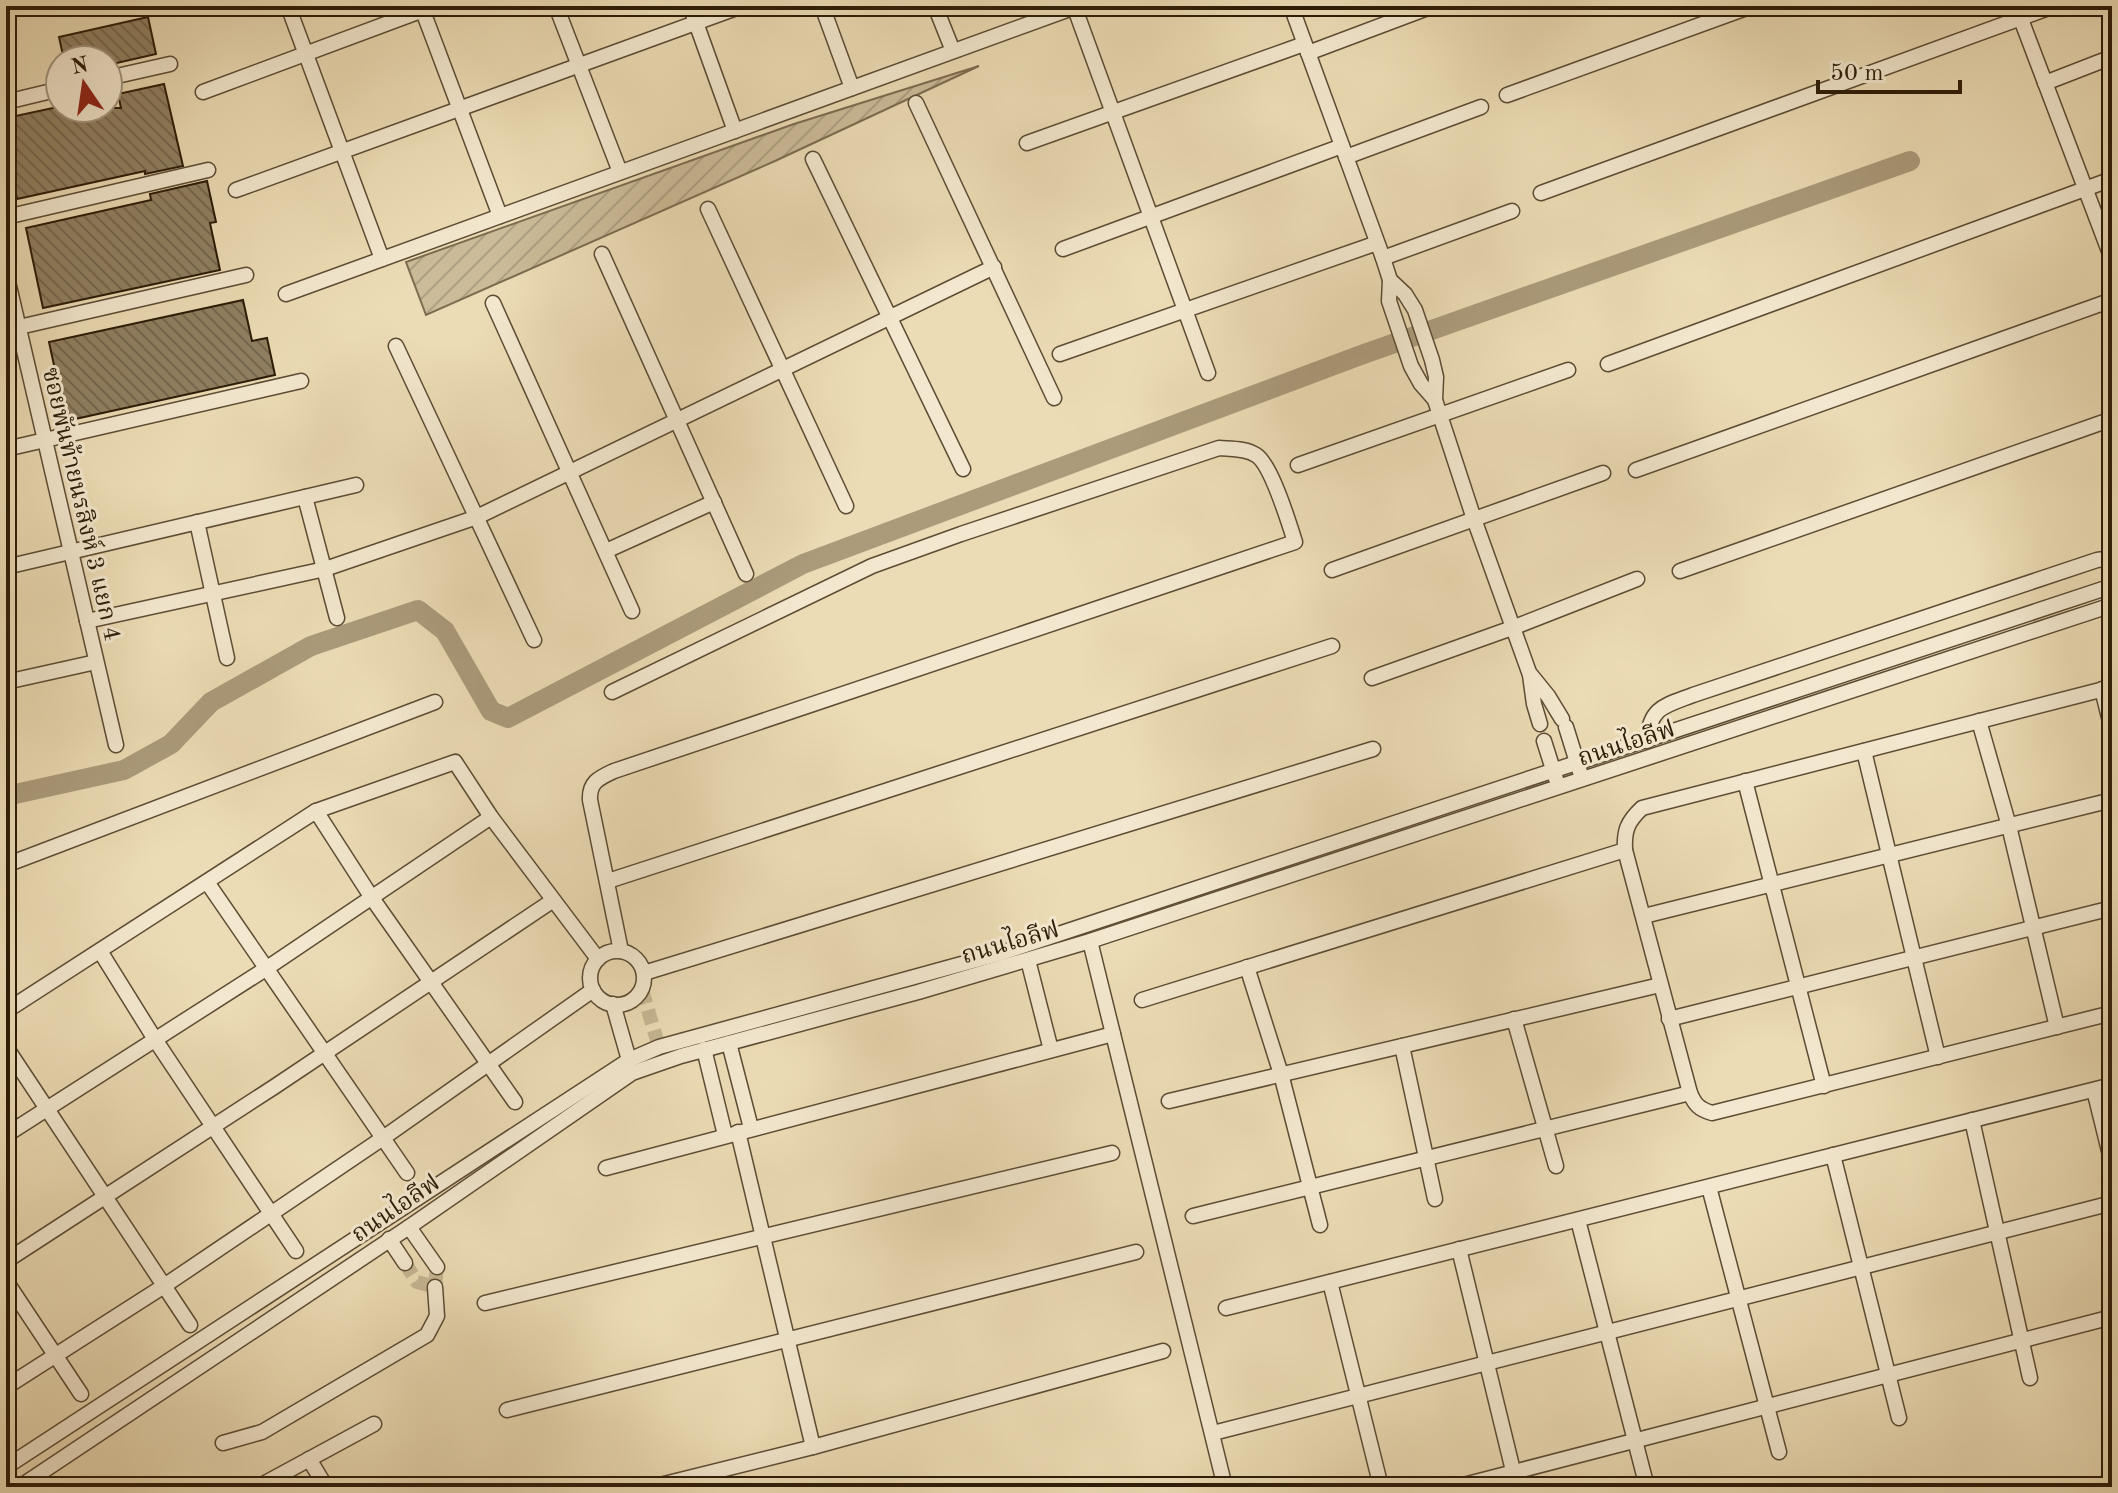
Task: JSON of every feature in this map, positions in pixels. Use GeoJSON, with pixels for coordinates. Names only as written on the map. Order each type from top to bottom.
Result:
{"type":"FeatureCollection","features":[{"type":"Feature","properties":{"kind":"street"},"geometry":{"type":"LineString","coordinates":[[288,6],[382,259]]}},
{"type":"Feature","properties":{"kind":"street"},"geometry":{"type":"LineString","coordinates":[[556,6],[620,172]]}},
{"type":"Feature","properties":{"kind":"street"},"geometry":{"type":"LineString","coordinates":[[690,6],[735,131]]}},
{"type":"Feature","properties":{"kind":"street"},"geometry":{"type":"LineString","coordinates":[[236,190],[742,6]]}},
{"type":"Feature","properties":{"kind":"street"},"geometry":{"type":"LineString","coordinates":[[822,6],[852,88]]}},
{"type":"Feature","properties":{"kind":"street"},"geometry":{"type":"LineString","coordinates":[[935,6],[953,51]]}},
{"type":"Feature","properties":{"kind":"street"},"geometry":{"type":"LineString","coordinates":[[286,294],[1075,6],[1208,373]]}},
{"type":"Feature","properties":{"kind":"street"},"geometry":{"type":"LineString","coordinates":[[1291,6],[1383,258],[1390,280],[1389,301],[1411,366],[1435,400]]}},
{"type":"Feature","properties":{"kind":"street"},"geometry":{"type":"LineString","coordinates":[[1027,143],[1433,6]]}},
{"type":"Feature","properties":{"kind":"street"},"geometry":{"type":"LineString","coordinates":[[1507,95],[1752,6]]}},
{"type":"Feature","properties":{"kind":"street"},"geometry":{"type":"LineString","coordinates":[[1541,193],[2019,12],[2054,6]]}},
{"type":"Feature","properties":{"kind":"street"},"geometry":{"type":"LineString","coordinates":[[203,92],[426,7],[500,216]]}},
{"type":"Feature","properties":{"kind":"street"},"geometry":{"type":"LineString","coordinates":[[2019,12],[2112,259]]}},
{"type":"Feature","properties":{"kind":"street"},"geometry":{"type":"LineString","coordinates":[[2045,83],[2112,57]]}},
{"type":"Feature","properties":{"kind":"street"},"geometry":{"type":"LineString","coordinates":[[124,74],[170,64]]}},
{"type":"Feature","properties":{"kind":"street"},"geometry":{"type":"LineString","coordinates":[[6,102],[44,93]]}},
{"type":"Feature","properties":{"kind":"street"},"geometry":{"type":"LineString","coordinates":[[916,103],[1054,398]]}},
{"type":"Feature","properties":{"kind":"street"},"geometry":{"type":"LineString","coordinates":[[1063,249],[1151,216],[1481,107]]}},
{"type":"Feature","properties":{"kind":"street"},"geometry":{"type":"LineString","coordinates":[[813,159],[963,469]]}},
{"type":"Feature","properties":{"kind":"street"},"geometry":{"type":"LineString","coordinates":[[6,217],[208,170]]}},
{"type":"Feature","properties":{"kind":"street"},"geometry":{"type":"LineString","coordinates":[[1608,364],[2112,179]]}},
{"type":"Feature","properties":{"kind":"street"},"geometry":{"type":"LineString","coordinates":[[708,209],[846,506]]}},
{"type":"Feature","properties":{"kind":"street"},"geometry":{"type":"LineString","coordinates":[[1383,258],[1512,211]]}},
{"type":"Feature","properties":{"kind":"street"},"geometry":{"type":"LineString","coordinates":[[1060,354],[1377,243]]}},
{"type":"Feature","properties":{"kind":"street"},"geometry":{"type":"LineString","coordinates":[[602,254],[746,574]]}},
{"type":"Feature","properties":{"kind":"street"},"geometry":{"type":"LineString","coordinates":[[87,621],[325,569],[477,517],[994,267]]}},
{"type":"Feature","properties":{"kind":"street","name":"ซอยพันท้ายนรสิงห์ 3 แยก 4"},"geometry":{"type":"LineString","coordinates":[[6,273],[12,329],[45,440],[116,745]]}},
{"type":"Feature","properties":{"kind":"street"},"geometry":{"type":"LineString","coordinates":[[12,329],[246,275]]}},
{"type":"Feature","properties":{"kind":"street"},"geometry":{"type":"LineString","coordinates":[[1390,280],[1405,294],[1415,310],[1432,360],[1436,377],[1435,400],[1530,675],[1540,724]]}},
{"type":"Feature","properties":{"kind":"street"},"geometry":{"type":"LineString","coordinates":[[1636,470],[2112,300]]}},
{"type":"Feature","properties":{"kind":"street"},"geometry":{"type":"LineString","coordinates":[[493,303],[632,611]]}},
{"type":"Feature","properties":{"kind":"street"},"geometry":{"type":"LineString","coordinates":[[396,346],[534,640]]}},
{"type":"Feature","properties":{"kind":"street"},"geometry":{"type":"LineString","coordinates":[[1298,465],[1568,370]]}},
{"type":"Feature","properties":{"kind":"street"},"geometry":{"type":"LineString","coordinates":[[6,449],[301,381]]}},
{"type":"Feature","properties":{"kind":"street"},"geometry":{"type":"LineString","coordinates":[[1680,571],[2112,419]]}},
{"type":"Feature","properties":{"kind":"street"},"geometry":{"type":"LineString","coordinates":[[612,692],[872,566],[1219,448],[1243,450],[1259,456],[1272,479],[1295,542],[596,779],[590,789],[621,951]]}},
{"type":"Feature","properties":{"kind":"street"},"geometry":{"type":"LineString","coordinates":[[1332,570],[1603,473]]}},
{"type":"Feature","properties":{"kind":"street"},"geometry":{"type":"LineString","coordinates":[[6,567],[356,485]]}},
{"type":"Feature","properties":{"kind":"street"},"geometry":{"type":"LineString","coordinates":[[305,497],[337,618]]}},
{"type":"Feature","properties":{"kind":"street"},"geometry":{"type":"LineString","coordinates":[[606,551],[714,502]]}},
{"type":"Feature","properties":{"kind":"street"},"geometry":{"type":"LineString","coordinates":[[197,522],[227,658]]}},
{"type":"Feature","properties":{"kind":"street"},"geometry":{"type":"LineString","coordinates":[[1647,741],[1652,715],[1663,706],[2097,560],[2112,558]]}},
{"type":"Feature","properties":{"kind":"street"},"geometry":{"type":"LineString","coordinates":[[1372,678],[1637,579]]}},
{"type":"Feature","properties":{"kind":"street","name":"ถนนไอลีฟ"},"geometry":{"type":"LineString","coordinates":[[7,1464],[629,1060],[659,1047],[998,954],[2112,586]]}},
{"type":"Feature","properties":{"kind":"street","name":"ถนนไอลีฟ"},"geometry":{"type":"LineString","coordinates":[[14,1486],[409,1227],[632,1073],[704,1049],[1090,941],[2112,605]]}},
{"type":"Feature","properties":{"kind":"street"},"geometry":{"type":"LineString","coordinates":[[608,881],[1332,646]]}},
{"type":"Feature","properties":{"kind":"street"},"geometry":{"type":"LineString","coordinates":[[6,682],[96,662]]}},
{"type":"Feature","properties":{"kind":"street"},"geometry":{"type":"LineString","coordinates":[[1530,675],[1548,696],[1564,723],[1583,780]]}},
{"type":"Feature","properties":{"kind":"street"},"geometry":{"type":"LineString","coordinates":[[2112,730],[2107,688],[1642,808],[1630,820],[1624,833],[1625,850],[1690,1093],[1695,1104],[1712,1113],[2112,1013]]}},
{"type":"Feature","properties":{"kind":"street"},"geometry":{"type":"LineString","coordinates":[[6,865],[435,702]]}},
{"type":"Feature","properties":{"kind":"street"},"geometry":{"type":"LineString","coordinates":[[1979,721],[2009,826],[2057,1027]]}},
{"type":"Feature","properties":{"kind":"street"},"geometry":{"type":"LineString","coordinates":[[1544,741],[1558,788]]}},
{"type":"Feature","properties":{"kind":"street"},"geometry":{"type":"LineString","coordinates":[[644,973],[1373,749]]}},
{"type":"Feature","properties":{"kind":"street"},"geometry":{"type":"LineString","coordinates":[[1864,751],[1938,1057]]}},
{"type":"Feature","properties":{"kind":"street"},"geometry":{"type":"LineString","coordinates":[[6,1011],[316,811],[455,762],[491,817],[598,959]]}},
{"type":"Feature","properties":{"kind":"street"},"geometry":{"type":"LineString","coordinates":[[1745,781],[1824,1086]]}},
{"type":"Feature","properties":{"kind":"street"},"geometry":{"type":"LineString","coordinates":[[1644,916],[2112,800]]}},
{"type":"Feature","properties":{"kind":"street"},"geometry":{"type":"LineString","coordinates":[[316,811],[372,898],[515,1102]]}},
{"type":"Feature","properties":{"kind":"street"},"geometry":{"type":"LineString","coordinates":[[6,1135],[156,1041],[491,817]]}},
{"type":"Feature","properties":{"kind":"street"},"geometry":{"type":"LineString","coordinates":[[1142,1000],[1625,850]]}},
{"type":"Feature","properties":{"kind":"street"},"geometry":{"type":"LineString","coordinates":[[207,882],[407,1173]]}},
{"type":"Feature","properties":{"kind":"street"},"geometry":{"type":"LineString","coordinates":[[6,1261],[552,901]]}},
{"type":"Feature","properties":{"kind":"street"},"geometry":{"type":"LineString","coordinates":[[1669,1019],[2112,908]]}},
{"type":"Feature","properties":{"kind":"street"},"geometry":{"type":"LineString","coordinates":[[1090,941],[1225,1487]]}},
{"type":"Feature","properties":{"kind":"street"},"geometry":{"type":"LineString","coordinates":[[100,951],[211,1126],[296,1251]]}},
{"type":"Feature","properties":{"kind":"street"},"geometry":{"type":"LineString","coordinates":[[612,951],[621,951],[636,958],[644,973],[644,982],[637,997],[622,1004],[613,1004],[598,997],[593,990],[590,974],[598,959],[612,951]]}},
{"type":"Feature","properties":{"kind":"street"},"geometry":{"type":"LineString","coordinates":[[1028,960],[1051,1050]]}},
{"type":"Feature","properties":{"kind":"street"},"geometry":{"type":"LineString","coordinates":[[1247,967],[1281,1074],[1320,1225]]}},
{"type":"Feature","properties":{"kind":"street"},"geometry":{"type":"LineString","coordinates":[[1169,1101],[1660,985]]}},
{"type":"Feature","properties":{"kind":"street"},"geometry":{"type":"LineString","coordinates":[[6,1387],[164,1286],[383,1138],[593,990]]}},
{"type":"Feature","properties":{"kind":"street"},"geometry":{"type":"LineString","coordinates":[[613,1004],[629,1060]]}},
{"type":"Feature","properties":{"kind":"street"},"geometry":{"type":"LineString","coordinates":[[1514,1019],[1556,1166]]}},
{"type":"Feature","properties":{"kind":"street"},"geometry":{"type":"LineString","coordinates":[[606,1168],[1113,1034]]}},
{"type":"Feature","properties":{"kind":"street"},"geometry":{"type":"LineString","coordinates":[[729,1043],[738,1131],[813,1447]]}},
{"type":"Feature","properties":{"kind":"street"},"geometry":{"type":"LineString","coordinates":[[1402,1046],[1435,1199]]}},
{"type":"Feature","properties":{"kind":"street"},"geometry":{"type":"LineString","coordinates":[[6,1047],[190,1325]]}},
{"type":"Feature","properties":{"kind":"street"},"geometry":{"type":"LineString","coordinates":[[704,1049],[738,1131]]}},
{"type":"Feature","properties":{"kind":"street"},"geometry":{"type":"LineString","coordinates":[[1226,1308],[2112,1085]]}},
{"type":"Feature","properties":{"kind":"street"},"geometry":{"type":"LineString","coordinates":[[2094,1090],[2112,1163]]}},
{"type":"Feature","properties":{"kind":"street"},"geometry":{"type":"LineString","coordinates":[[1193,1216],[1690,1093]]}},
{"type":"Feature","properties":{"kind":"street"},"geometry":{"type":"LineString","coordinates":[[1972,1120],[2030,1378]]}},
{"type":"Feature","properties":{"kind":"street"},"geometry":{"type":"LineString","coordinates":[[485,1303],[1112,1153]]}},
{"type":"Feature","properties":{"kind":"street"},"geometry":{"type":"LineString","coordinates":[[1833,1155],[1899,1418]]}},
{"type":"Feature","properties":{"kind":"street"},"geometry":{"type":"LineString","coordinates":[[1709,1187],[1779,1452]]}},
{"type":"Feature","properties":{"kind":"street"},"geometry":{"type":"LineString","coordinates":[[1213,1433],[2112,1203]]}},
{"type":"Feature","properties":{"kind":"street"},"geometry":{"type":"LineString","coordinates":[[1578,1220],[1647,1487]]}},
{"type":"Feature","properties":{"kind":"street"},"geometry":{"type":"LineString","coordinates":[[409,1227],[437,1267]]}},
{"type":"Feature","properties":{"kind":"street"},"geometry":{"type":"LineString","coordinates":[[389,1239],[405,1263]]}},
{"type":"Feature","properties":{"kind":"street"},"geometry":{"type":"LineString","coordinates":[[1459,1249],[1516,1480]]}},
{"type":"Feature","properties":{"kind":"street"},"geometry":{"type":"LineString","coordinates":[[507,1410],[1136,1252]]}},
{"type":"Feature","properties":{"kind":"street"},"geometry":{"type":"LineString","coordinates":[[6,1281],[81,1394]]}},
{"type":"Feature","properties":{"kind":"street"},"geometry":{"type":"LineString","coordinates":[[1330,1282],[1381,1487]]}},
{"type":"Feature","properties":{"kind":"street"},"geometry":{"type":"LineString","coordinates":[[223,1443],[262,1432],[427,1335],[437,1316],[435,1287]]}},
{"type":"Feature","properties":{"kind":"street"},"geometry":{"type":"LineString","coordinates":[[1456,1487],[1516,1480],[1635,1441],[2112,1317]]}},
{"type":"Feature","properties":{"kind":"street"},"geometry":{"type":"LineString","coordinates":[[652,1487],[813,1447],[1163,1351]]}},
{"type":"Feature","properties":{"kind":"street"},"geometry":{"type":"LineString","coordinates":[[258,1487],[374,1424]]}},
{"type":"Feature","properties":{"kind":"street"},"geometry":{"type":"LineString","coordinates":[[309,1459],[326,1487]]}},
{"type":"Feature","properties":{"kind":"street"},"geometry":{"type":"LineString","coordinates":[[7,1464],[14,1486]]}},
{"type":"Feature","properties":{"kind":"shaded area"},"geometry":{"type":"Polygon","coordinates":[[[979,66],[775,161],[426,315],[406,262],[794,124],[979,66]]]}},
{"type":"Feature","properties":{"kind":"building"},"geometry":{"type":"Polygon","coordinates":[[[148,17],[156,54],[124,61],[124,44],[61,44],[59,37],[148,17]]]}},
{"type":"Feature","properties":{"kind":"building"},"geometry":{"type":"Polygon","coordinates":[[[164,84],[183,166],[145,174],[145,171],[17,199],[6,146],[6,118],[44,110],[44,124],[124,124],[124,93],[164,84]]]}},
{"type":"Feature","properties":{"kind":"building"},"geometry":{"type":"Polygon","coordinates":[[[207,181],[216,222],[210,223],[220,270],[43,308],[26,228],[151,200],[150,194],[207,181]]]}},
{"type":"Feature","properties":{"kind":"building"},"geometry":{"type":"Polygon","coordinates":[[[243,300],[252,341],[267,338],[275,375],[66,421],[49,342],[243,300]]]}},
{"type":"Feature","properties":{"kind":"waterway"},"geometry":{"type":"LineString","coordinates":[[6,796],[124,770],[171,744],[211,702],[311,646],[418,610],[445,631],[491,711],[508,718],[803,564],[1361,355],[1910,161]]}},
{"type":"Feature","properties":{"kind":"tunnel"},"geometry":{"type":"LineString","coordinates":[[642,990],[659,1047]]}},
{"type":"Feature","properties":{"kind":"tunnel"},"geometry":{"type":"LineString","coordinates":[[405,1263],[417,1282],[435,1287],[437,1267]]}}]}
